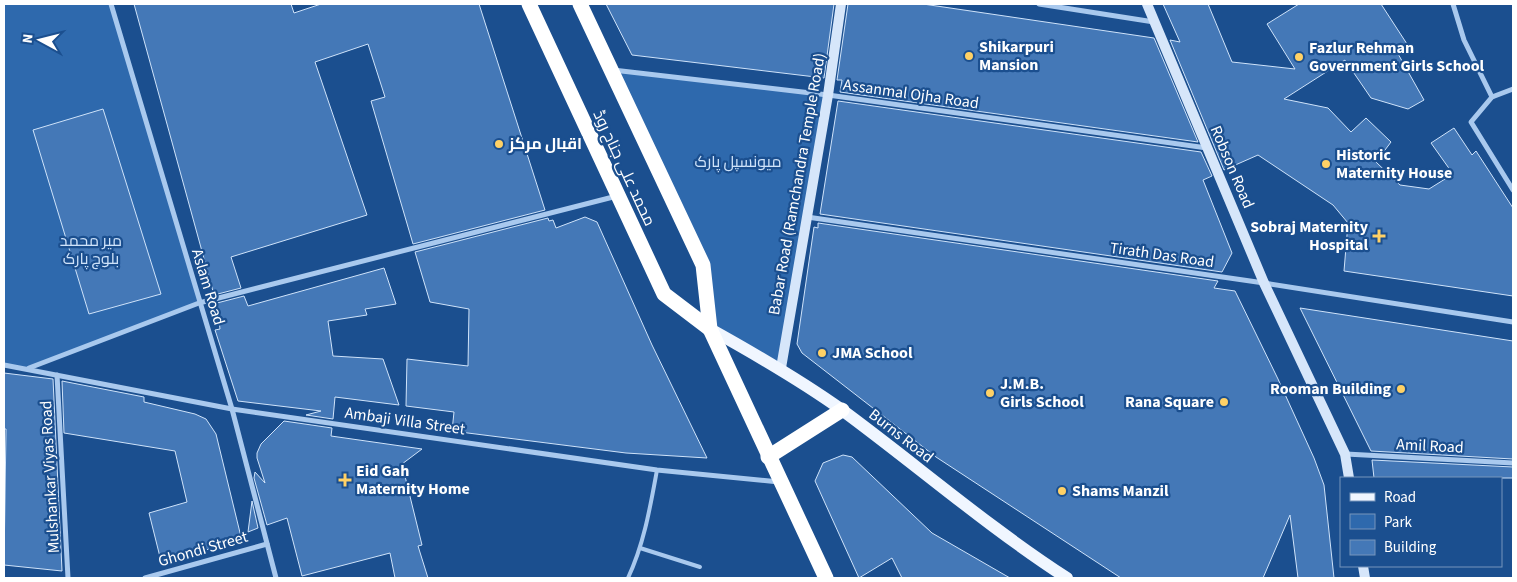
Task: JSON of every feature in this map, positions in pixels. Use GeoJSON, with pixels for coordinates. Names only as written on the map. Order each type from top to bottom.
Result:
{"type":"FeatureCollection","features":[{"type":"Feature","properties":{"kind":"highway","name":"محمد علی جناح روڈ"},"geometry":{"type":"LineString","coordinates":[[529,4],[664,294],[710,329]]}},
{"type":"Feature","properties":{"kind":"highway","name":"محمد علی جناح روڈ"},"geometry":{"type":"LineString","coordinates":[[580,4],[703,265],[710,329],[826,578]]}},
{"type":"Feature","properties":{"kind":"highway"},"geometry":{"type":"LineString","coordinates":[[768,457],[842,410]]}},
{"type":"Feature","properties":{"kind":"main road","name":"Babar Road (Ramchandra Temple Road)"},"geometry":{"type":"LineString","coordinates":[[781,368],[828,95],[841,4]]}},
{"type":"Feature","properties":{"kind":"main road","name":"Robson Road"},"geometry":{"type":"LineString","coordinates":[[1147,4],[1264,283],[1345,454],[1349,477]]}},
{"type":"Feature","properties":{"kind":"main road","name":"Burns Road"},"geometry":{"type":"LineString","coordinates":[[710,329],[781,368],[842,410],[990,525],[1066,578]]}},
{"type":"Feature","properties":{"kind":"street","name":"Aslam Road"},"geometry":{"type":"LineString","coordinates":[[111,4],[232,409],[276,578]]}},
{"type":"Feature","properties":{"kind":"street"},"geometry":{"type":"LineString","coordinates":[[1039,4],[1155,22]]}},
{"type":"Feature","properties":{"kind":"street"},"geometry":{"type":"LineString","coordinates":[[1453,4],[1464,40],[1492,97]]}},
{"type":"Feature","properties":{"kind":"street","name":"Assanmal Ojha Road"},"geometry":{"type":"LineString","coordinates":[[610,70],[828,95],[1208,148]]}},
{"type":"Feature","properties":{"kind":"street"},"geometry":{"type":"LineString","coordinates":[[1513,89],[1492,97],[1471,122],[1513,190]]}},
{"type":"Feature","properties":{"kind":"street"},"geometry":{"type":"LineString","coordinates":[[28,369],[199,303],[617,196]]}},
{"type":"Feature","properties":{"kind":"street","name":"Tirath Das Road"},"geometry":{"type":"LineString","coordinates":[[806,217],[1264,283],[1513,322]]}},
{"type":"Feature","properties":{"kind":"street","name":"Ambaji Villa Street"},"geometry":{"type":"LineString","coordinates":[[4,365],[232,409],[657,470],[780,482]]}},
{"type":"Feature","properties":{"kind":"street","name":"Mulshankar Viyas Road"},"geometry":{"type":"LineString","coordinates":[[57,375],[68,578]]}},
{"type":"Feature","properties":{"kind":"street","name":"Amil Road"},"geometry":{"type":"LineString","coordinates":[[1345,454],[1513,463]]}},
{"type":"Feature","properties":{"kind":"street","name":"Ghondi Street"},"geometry":{"type":"LineString","coordinates":[[145,578],[268,544]]}},
{"type":"Feature","properties":{"kind":"lane"},"geometry":{"type":"LineString","coordinates":[[628,578],[640,548],[650,513],[657,470]]}},
{"type":"Feature","properties":{"kind":"lane"},"geometry":{"type":"LineString","coordinates":[[640,548],[700,567]]}},
{"type":"Feature","properties":{"kind":"green space","name":"میر محمد بلوچ پارک"},"geometry":{"type":"Polygon","coordinates":[[[4,4],[111,4],[199,303],[28,368],[4,365],[4,4]]]}},
{"type":"Feature","properties":{"kind":"green space","name":"میونسپل پارک"},"geometry":{"type":"Polygon","coordinates":[[[610,69],[828,95],[781,368],[710,329],[703,265],[610,69]]]}},
{"type":"Feature","properties":{"kind":"building"},"geometry":{"type":"Polygon","coordinates":[[[134,4],[291,4],[294,13],[321,4],[479,4],[545,210],[413,244],[371,101],[385,97],[368,44],[315,62],[367,215],[231,257],[241,288],[214,295],[134,4]]]}},
{"type":"Feature","properties":{"kind":"building"},"geometry":{"type":"Polygon","coordinates":[[[606,4],[834,4],[824,78],[632,55],[606,4]]]}},
{"type":"Feature","properties":{"kind":"building"},"geometry":{"type":"Polygon","coordinates":[[[848,4],[923,4],[1154,38],[1198,142],[840,92],[842,80],[837,80],[848,4]]]}},
{"type":"Feature","properties":{"kind":"building"},"geometry":{"type":"Polygon","coordinates":[[[1163,4],[1208,4],[1232,62],[1295,69],[1267,24],[1299,4],[1381,4],[1407,44],[1397,52],[1424,100],[1408,109],[1371,98],[1345,60],[1284,99],[1328,108],[1351,132],[1366,118],[1391,142],[1376,162],[1400,185],[1429,189],[1453,174],[1431,143],[1454,128],[1472,155],[1476,151],[1513,208],[1513,296],[1344,271],[1348,223],[1333,205],[1258,155],[1224,170],[1170,40],[1180,42],[1163,4]]]}},
{"type":"Feature","properties":{"kind":"building"},"geometry":{"type":"Polygon","coordinates":[[[838,101],[1201,152],[1212,176],[1203,180],[1232,253],[1222,272],[820,214],[838,101]]]}},
{"type":"Feature","properties":{"kind":"building"},"geometry":{"type":"Polygon","coordinates":[[[103,109],[161,294],[89,314],[33,130],[103,109]]]}},
{"type":"Feature","properties":{"kind":"building"},"geometry":{"type":"Polygon","coordinates":[[[585,217],[597,222],[652,345],[707,458],[626,453],[452,431],[454,412],[406,406],[407,359],[468,366],[469,309],[430,302],[415,252],[548,218],[549,221],[553,220],[556,228],[585,217]]]}},
{"type":"Feature","properties":{"kind":"building"},"geometry":{"type":"Polygon","coordinates":[[[818,223],[1218,281],[1214,288],[1235,291],[1278,379],[1314,458],[1324,485],[1334,578],[1298,578],[1290,515],[1263,578],[1121,578],[936,457],[802,353],[797,344],[814,227],[818,228],[818,223]]]}},
{"type":"Feature","properties":{"kind":"building"},"geometry":{"type":"Polygon","coordinates":[[[384,268],[396,304],[365,309],[367,315],[328,321],[333,356],[383,359],[399,405],[335,397],[333,419],[306,415],[321,411],[238,401],[215,330],[220,329],[217,303],[244,296],[248,306],[384,268]]]}},
{"type":"Feature","properties":{"kind":"building","name":"Rooman Building"},"geometry":{"type":"Polygon","coordinates":[[[1300,308],[1513,341],[1513,459],[1371,451],[1300,308]]]}},
{"type":"Feature","properties":{"kind":"building"},"geometry":{"type":"Polygon","coordinates":[[[4,373],[53,379],[62,571],[4,565],[6,429],[4,429],[4,373]]]}},
{"type":"Feature","properties":{"kind":"building"},"geometry":{"type":"Polygon","coordinates":[[[62,381],[144,397],[144,402],[195,414],[206,419],[216,434],[242,541],[161,561],[149,513],[187,502],[175,451],[64,433],[62,381]]]}},
{"type":"Feature","properties":{"kind":"building","name":"Eid Gah Maternity Home"},"geometry":{"type":"Polygon","coordinates":[[[284,421],[332,428],[331,436],[422,449],[402,464],[422,545],[418,546],[428,578],[395,578],[390,553],[302,576],[287,518],[267,525],[254,478],[255,472],[265,483],[257,453],[261,444],[284,421]]]}},
{"type":"Feature","properties":{"kind":"building"},"geometry":{"type":"Polygon","coordinates":[[[843,455],[852,457],[932,533],[1010,578],[902,578],[892,558],[859,578],[815,481],[823,463],[843,455]]]}},
{"type":"Feature","properties":{"kind":"building"},"geometry":{"type":"Polygon","coordinates":[[[1372,460],[1513,467],[1513,478],[1374,477],[1372,460]]]}},
{"type":"Feature","properties":{"kind":"building"},"geometry":{"type":"Polygon","coordinates":[[[252,501],[258,528],[248,532],[252,501]]]}},
{"type":"Feature","properties":{"kind":"place","name":"Shikarpuri Mansion"},"geometry":{"type":"Point","coordinates":[969,56]}},
{"type":"Feature","properties":{"kind":"place","name":"Fazlur Rehman Government Girls School"},"geometry":{"type":"Point","coordinates":[1299,57]}},
{"type":"Feature","properties":{"kind":"place","name":"اقبال مرکز"},"geometry":{"type":"Point","coordinates":[499,144]}},
{"type":"Feature","properties":{"kind":"place","name":"Historic Maternity House"},"geometry":{"type":"Point","coordinates":[1326,164]}},
{"type":"Feature","properties":{"kind":"place","name":"Sobraj Maternity Hospital"},"geometry":{"type":"Point","coordinates":[1379,236]}},
{"type":"Feature","properties":{"kind":"place","name":"JMA School"},"geometry":{"type":"Point","coordinates":[822,353]}},
{"type":"Feature","properties":{"kind":"place","name":"Rooman Building"},"geometry":{"type":"Point","coordinates":[1401,389]}},
{"type":"Feature","properties":{"kind":"place","name":"J.M.B. Girls School"},"geometry":{"type":"Point","coordinates":[990,393]}},
{"type":"Feature","properties":{"kind":"place","name":"Rana Square"},"geometry":{"type":"Point","coordinates":[1224,402]}},
{"type":"Feature","properties":{"kind":"place","name":"Eid Gah Maternity Home"},"geometry":{"type":"Point","coordinates":[345,480]}},
{"type":"Feature","properties":{"kind":"place","name":"Shams Manzil"},"geometry":{"type":"Point","coordinates":[1062,491]}}]}
